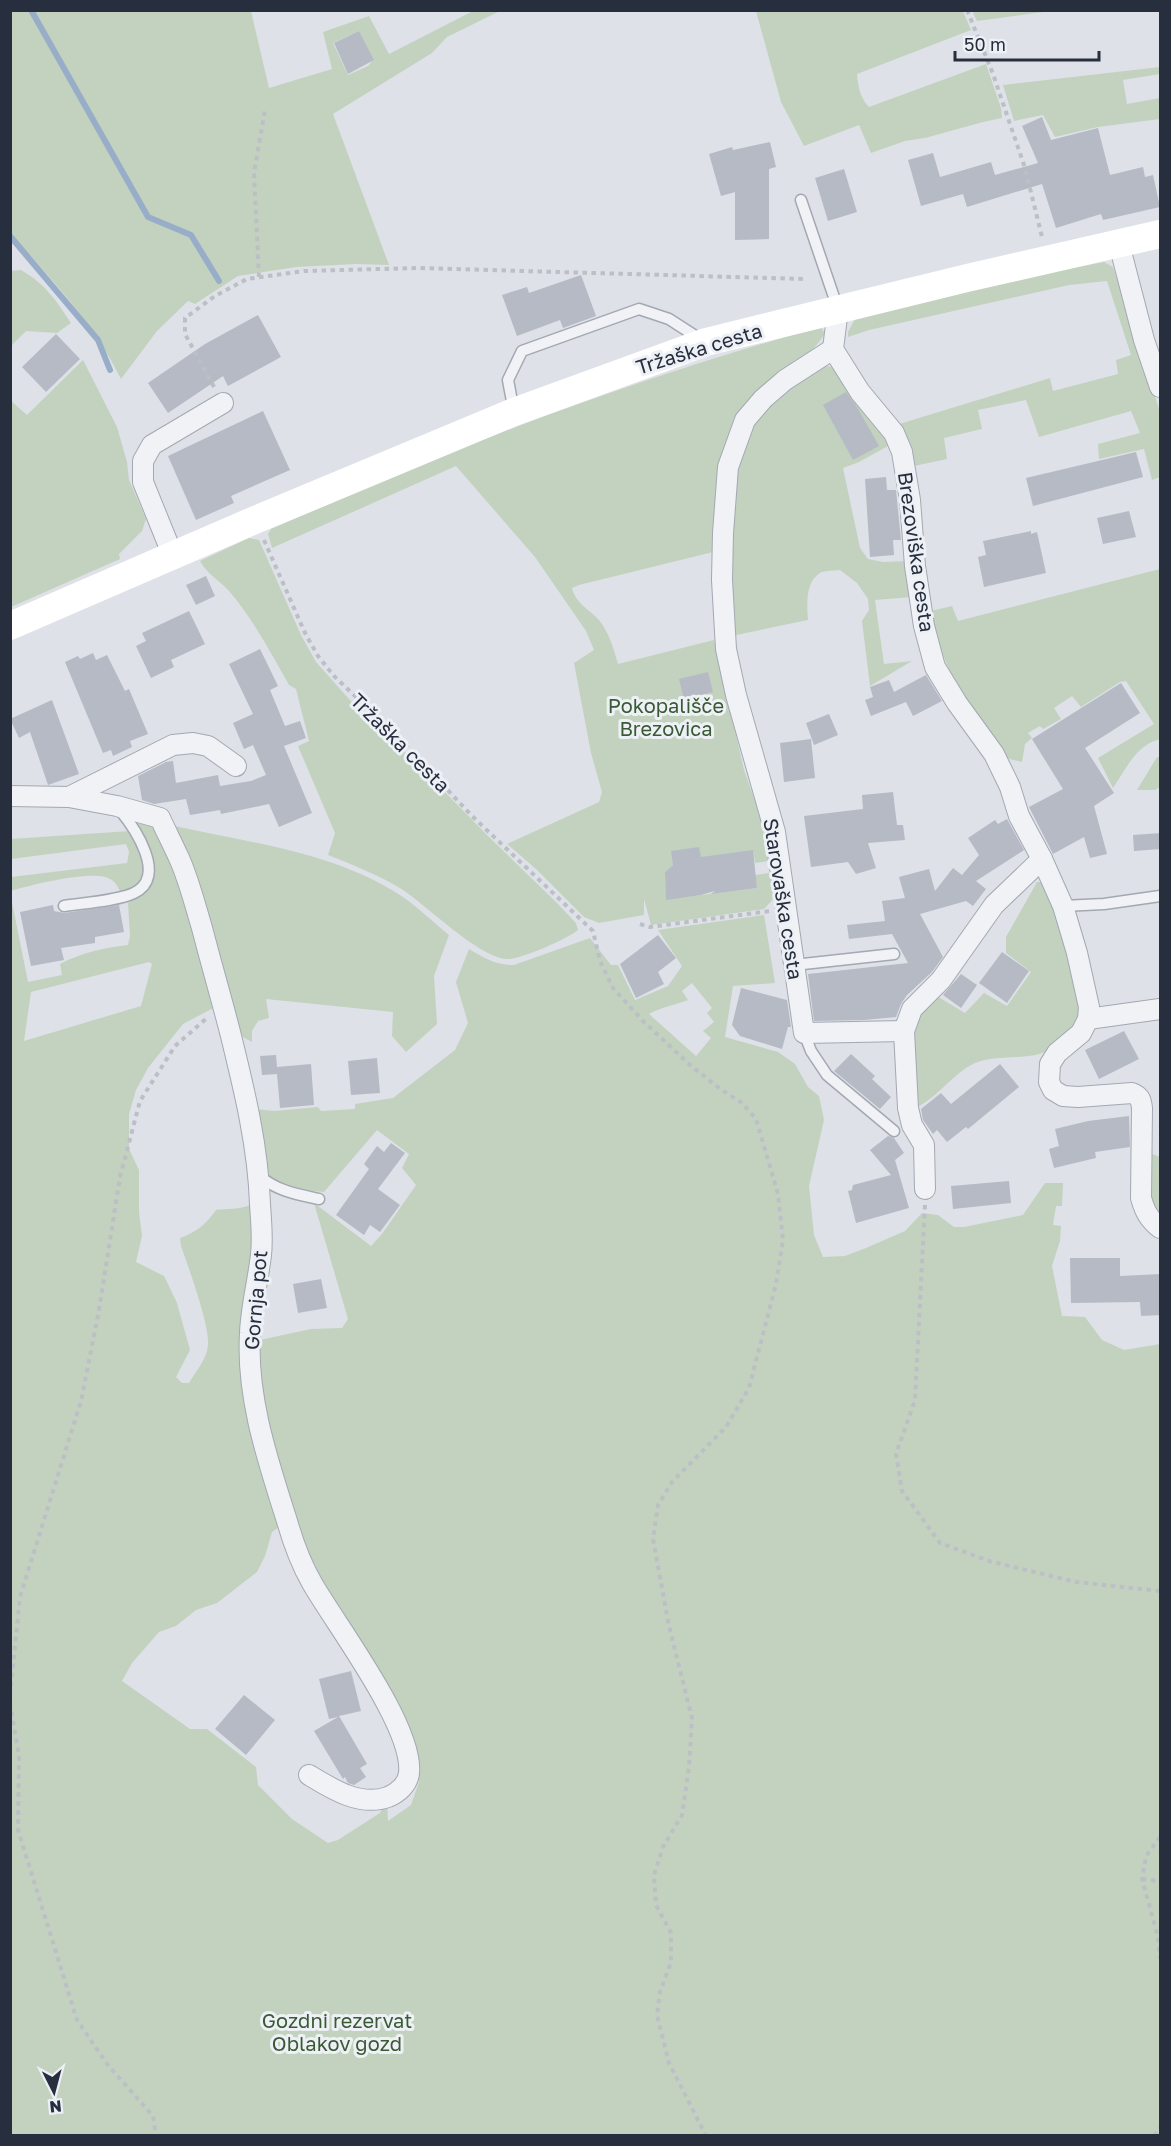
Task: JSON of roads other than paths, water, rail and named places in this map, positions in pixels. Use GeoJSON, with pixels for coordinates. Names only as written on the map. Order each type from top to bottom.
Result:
{"type":"FeatureCollection","features":[{"type":"Feature","properties":{"kind":"main road","name":"Tržaška cesta"},"geometry":{"type":"LineString","coordinates":[[10,626],[255,520],[514,412],[706,342],[1161,234]]}},
{"type":"Feature","properties":{"kind":"street"},"geometry":{"type":"LineString","coordinates":[[1119,244],[1144,340],[1161,387]]}},
{"type":"Feature","properties":{"kind":"street"},"geometry":{"type":"LineString","coordinates":[[833,349],[838,309]]}},
{"type":"Feature","properties":{"kind":"street","name":"Brezoviška cesta"},"geometry":{"type":"LineString","coordinates":[[833,349],[860,392],[894,433],[902,452],[910,500],[915,566],[924,626],[935,667],[957,703],[994,754],[1010,787],[1019,816],[1064,906],[1087,997],[1088,1019]]}},
{"type":"Feature","properties":{"kind":"street","name":"Starovaška cesta"},"geometry":{"type":"LineString","coordinates":[[804,1033],[775,832],[736,695],[726,649],[722,580],[729,467],[745,420],[763,399],[785,380],[833,349]]}},
{"type":"Feature","properties":{"kind":"street"},"geometry":{"type":"LineString","coordinates":[[173,556],[143,482],[143,461],[152,445],[223,403]]}},
{"type":"Feature","properties":{"kind":"street","name":"Gornja pot"},"geometry":{"type":"LineString","coordinates":[[69,797],[173,746],[193,743],[208,746],[236,766]]}},
{"type":"Feature","properties":{"kind":"street","name":"Gornja pot"},"geometry":{"type":"LineString","coordinates":[[10,796],[69,797],[117,806],[160,818],[181,861],[223,1004],[250,1113],[258,1175],[261,1252],[250,1332],[250,1371],[254,1402],[272,1474],[293,1540],[311,1582],[399,1727],[409,1772],[406,1783],[400,1790],[378,1799],[358,1798],[334,1791],[309,1775]]}},
{"type":"Feature","properties":{"kind":"street"},"geometry":{"type":"LineString","coordinates":[[925,1189],[924,1145],[912,1125],[908,1108],[904,1030],[912,1010],[941,980],[994,905],[1042,859]]}},
{"type":"Feature","properties":{"kind":"street"},"geometry":{"type":"LineString","coordinates":[[1161,1009],[1088,1019],[1081,1033],[1057,1053],[1050,1064],[1049,1082],[1053,1090],[1063,1095],[1078,1097],[1132,1093],[1138,1095],[1142,1100],[1141,1198],[1150,1220],[1161,1228]]}},
{"type":"Feature","properties":{"kind":"street"},"geometry":{"type":"LineString","coordinates":[[804,1033],[904,1030]]}},
{"type":"Feature","properties":{"kind":"lane"},"geometry":{"type":"LineString","coordinates":[[801,200],[838,309]]}},
{"type":"Feature","properties":{"kind":"lane"},"geometry":{"type":"LineString","coordinates":[[514,412],[508,380],[522,351],[639,309],[669,319],[706,342]]}},
{"type":"Feature","properties":{"kind":"lane"},"geometry":{"type":"LineString","coordinates":[[64,906],[123,897],[134,893],[146,884],[149,877],[149,866],[146,855],[138,836],[117,806]]}},
{"type":"Feature","properties":{"kind":"lane"},"geometry":{"type":"LineString","coordinates":[[1064,906],[1104,904],[1161,896]]}},
{"type":"Feature","properties":{"kind":"lane"},"geometry":{"type":"LineString","coordinates":[[794,965],[894,954]]}},
{"type":"Feature","properties":{"kind":"lane"},"geometry":{"type":"LineString","coordinates":[[804,1033],[811,1051],[827,1075],[894,1131]]}},
{"type":"Feature","properties":{"kind":"lane"},"geometry":{"type":"LineString","coordinates":[[258,1175],[268,1184],[284,1191],[319,1199]]}},
{"type":"Feature","properties":{"kind":"waterway"},"geometry":{"type":"LineString","coordinates":[[31,10],[148,217],[191,235],[219,281]]}},
{"type":"Feature","properties":{"kind":"waterway"},"geometry":{"type":"LineString","coordinates":[[10,236],[98,340],[110,370]]}},
{"type":"Feature","properties":{"kind":"park label","name":"Pokopališče Brezovica"},"geometry":{"type":"Point","coordinates":[666,718]}},
{"type":"Feature","properties":{"kind":"park label","name":"Gozdni rezervat Oblakov gozd"},"geometry":{"type":"Point","coordinates":[337,2032]}}]}
